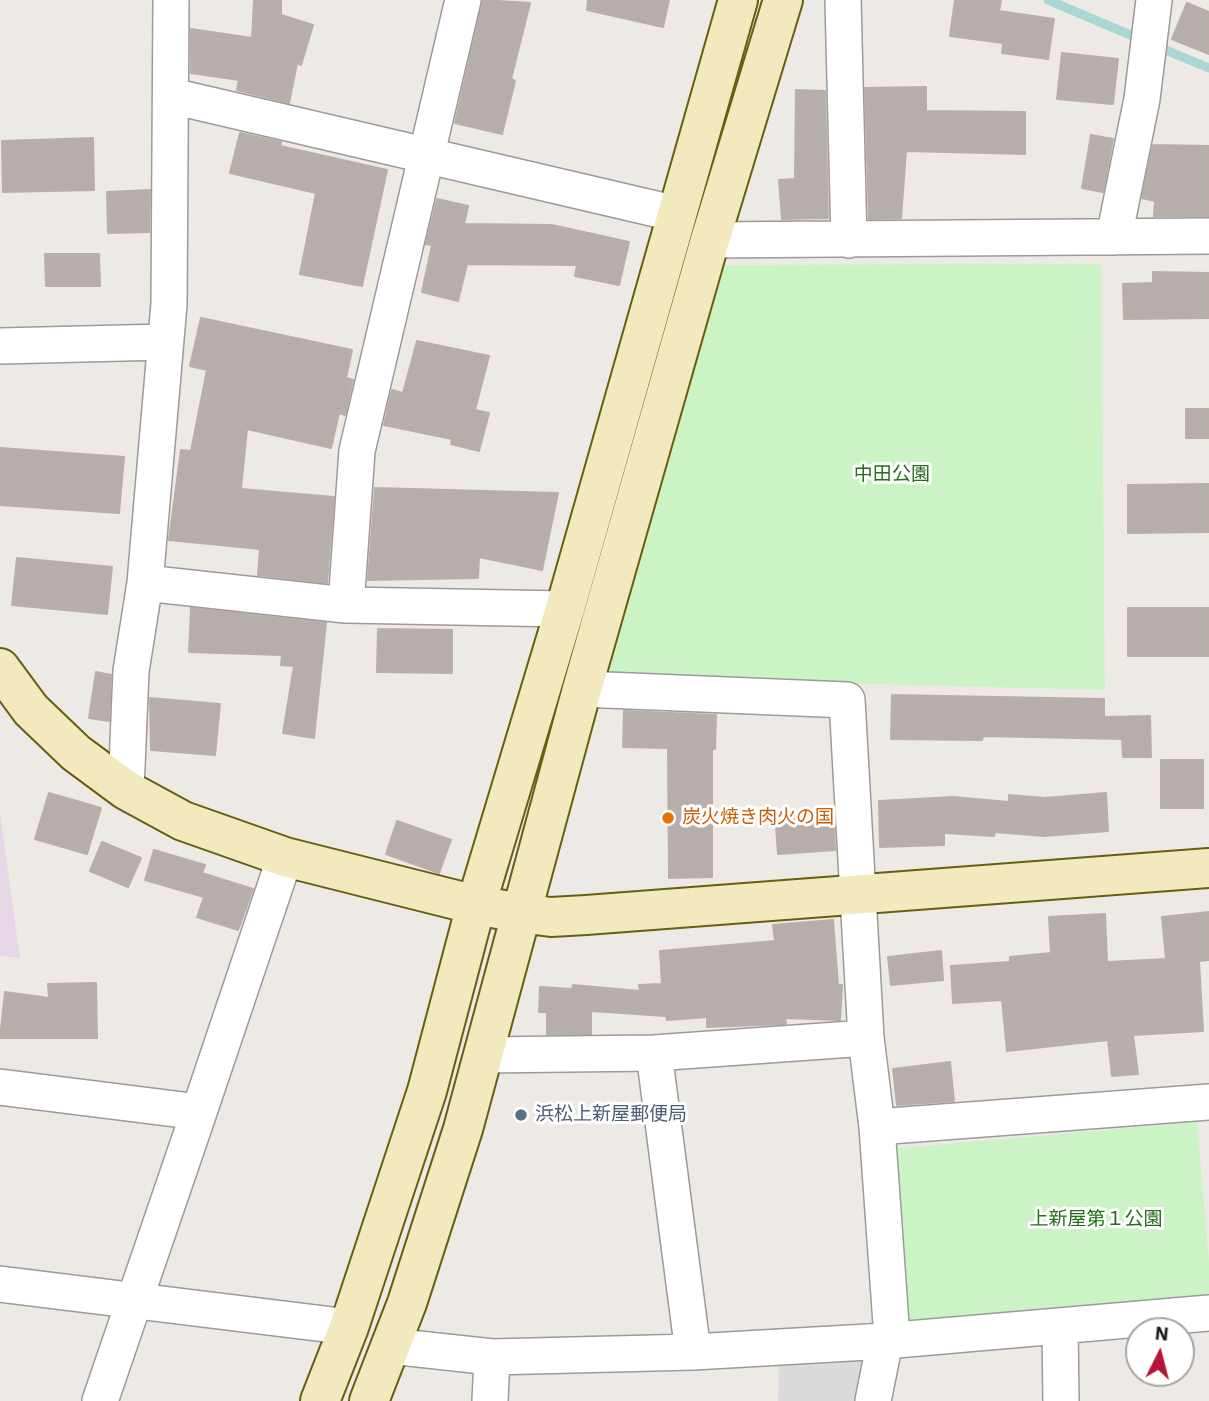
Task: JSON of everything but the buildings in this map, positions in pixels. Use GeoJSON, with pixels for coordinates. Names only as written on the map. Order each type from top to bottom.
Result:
{"type":"FeatureCollection","features":[{"type":"Feature","properties":{"kind":"street"},"geometry":{"type":"LineString","coordinates":[[126,790],[131,671],[145,583],[169,304],[172,0]]}},
{"type":"Feature","properties":{"kind":"street"},"geometry":{"type":"LineString","coordinates":[[346,605],[357,451],[463,0]]}},
{"type":"Feature","properties":{"kind":"street"},"geometry":{"type":"LineString","coordinates":[[320,1401],[349,1327],[427,1091],[476,905],[565,609],[737,0]]}},
{"type":"Feature","properties":{"kind":"street"},"geometry":{"type":"LineString","coordinates":[[369,1401],[391,1346],[463,1129],[582,689],[710,240],[783,0]]}},
{"type":"Feature","properties":{"kind":"street"},"geometry":{"type":"LineString","coordinates":[[843,0],[849,240]]}},
{"type":"Feature","properties":{"kind":"street"},"geometry":{"type":"LineString","coordinates":[[1114,237],[1142,99],[1153,11]]}},
{"type":"Feature","properties":{"kind":"street"},"geometry":{"type":"LineString","coordinates":[[172,96],[677,214]]}},
{"type":"Feature","properties":{"kind":"street"},"geometry":{"type":"LineString","coordinates":[[710,240],[1209,236]]}},
{"type":"Feature","properties":{"kind":"street"},"geometry":{"type":"LineString","coordinates":[[0,346],[165,342]]}},
{"type":"Feature","properties":{"kind":"street"},"geometry":{"type":"LineString","coordinates":[[145,583],[346,605],[565,609]]}},
{"type":"Feature","properties":{"kind":"street"},"geometry":{"type":"LineString","coordinates":[[0,668],[52,732],[126,790],[183,821],[285,857],[476,905],[520,913],[551,917],[586,915],[1209,868]]}},
{"type":"Feature","properties":{"kind":"street"},"geometry":{"type":"LineString","coordinates":[[582,689],[848,700],[866,1038],[877,1127],[889,1340],[873,1401]]}},
{"type":"Feature","properties":{"kind":"street"},"geometry":{"type":"LineString","coordinates":[[100,1401],[285,857]]}},
{"type":"Feature","properties":{"kind":"street"},"geometry":{"type":"LineString","coordinates":[[483,1055],[654,1053],[866,1038]]}},
{"type":"Feature","properties":{"kind":"street"},"geometry":{"type":"LineString","coordinates":[[654,1053],[693,1352]]}},
{"type":"Feature","properties":{"kind":"street"},"geometry":{"type":"LineString","coordinates":[[0,1087],[199,1112]]}},
{"type":"Feature","properties":{"kind":"street"},"geometry":{"type":"LineString","coordinates":[[877,1127],[1209,1102]]}},
{"type":"Feature","properties":{"kind":"street"},"geometry":{"type":"LineString","coordinates":[[0,1284],[349,1327]]}},
{"type":"Feature","properties":{"kind":"street"},"geometry":{"type":"LineString","coordinates":[[391,1346],[492,1357],[693,1352],[889,1340],[1209,1313]]}},
{"type":"Feature","properties":{"kind":"street"},"geometry":{"type":"LineString","coordinates":[[1060,1327],[1061,1401]]}},
{"type":"Feature","properties":{"kind":"street"},"geometry":{"type":"LineString","coordinates":[[490,1401],[492,1357]]}},
{"type":"Feature","properties":{"kind":"shaded area"},"geometry":{"type":"Polygon","coordinates":[[[0,813],[20,958],[0,956],[0,813]]]}},
{"type":"Feature","properties":{"kind":"shaded area"},"geometry":{"type":"Polygon","coordinates":[[[843,1354],[875,1367],[866,1401],[778,1401],[779,1359],[843,1354]]]}},
{"type":"Feature","properties":{"kind":"green space","name":"中田公園"},"geometry":{"type":"Polygon","coordinates":[[[1101,264],[1105,690],[597,677],[714,265],[1101,264]]]}},
{"type":"Feature","properties":{"kind":"green space","name":"上新屋第１公園"},"geometry":{"type":"Polygon","coordinates":[[[1197,1122],[1209,1262],[1209,1299],[905,1325],[890,1149],[1197,1122]]]}},
{"type":"Feature","properties":{"kind":"waterway"},"geometry":{"type":"LineString","coordinates":[[1048,0],[1140,39]]}},
{"type":"Feature","properties":{"kind":"waterway"},"geometry":{"type":"LineString","coordinates":[[1156,46],[1209,68]]}},
{"type":"Feature","properties":{"kind":"place","name":"炭火焼き肉火の国"},"geometry":{"type":"Point","coordinates":[668,818]}},
{"type":"Feature","properties":{"kind":"place","name":"浜松上新屋郵便局"},"geometry":{"type":"Point","coordinates":[521,1115]}}]}
